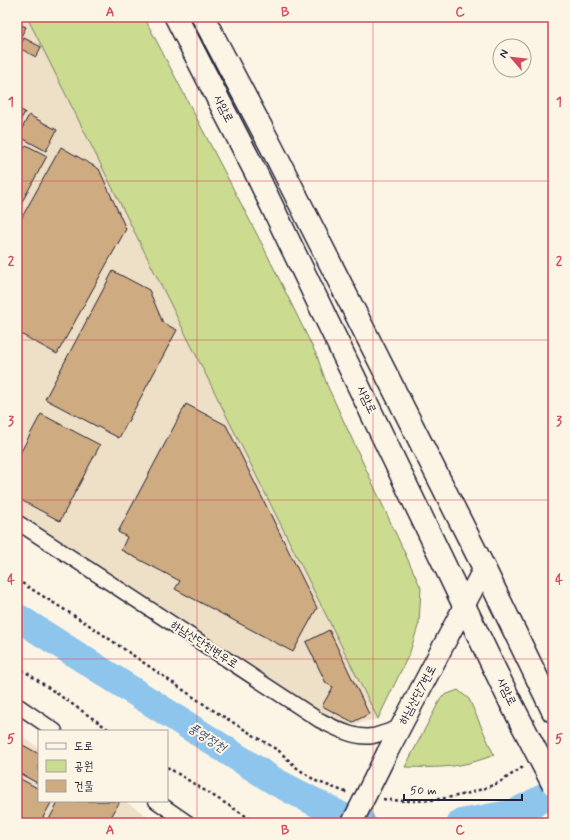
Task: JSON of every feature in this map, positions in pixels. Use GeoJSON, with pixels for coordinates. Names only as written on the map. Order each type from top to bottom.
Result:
{"type":"FeatureCollection","features":[{"type":"Feature","properties":{"kind":"main road","name":"사암로"},"geometry":{"type":"LineString","coordinates":[[176,17],[256,173],[510,701],[553,784]]}},
{"type":"Feature","properties":{"kind":"main road"},"geometry":{"type":"LineString","coordinates":[[203,17],[272,148],[484,568],[553,710]]}},
{"type":"Feature","properties":{"kind":"street","name":"하남산단천변우로"},"geometry":{"type":"LineString","coordinates":[[17,522],[319,720],[342,731],[360,736],[373,736],[401,727]]}},
{"type":"Feature","properties":{"kind":"street","name":"하남산단7번로"},"geometry":{"type":"LineString","coordinates":[[352,823],[484,568]]}},
{"type":"Feature","properties":{"kind":"street"},"geometry":{"type":"LineString","coordinates":[[17,705],[54,730]]}},
{"type":"Feature","properties":{"kind":"street"},"geometry":{"type":"LineString","coordinates":[[157,802],[188,823]]}},
{"type":"Feature","properties":{"kind":"path"},"geometry":{"type":"LineString","coordinates":[[17,580],[89,625],[195,698],[279,751],[297,768],[316,781],[356,795]]}},
{"type":"Feature","properties":{"kind":"path"},"geometry":{"type":"LineString","coordinates":[[17,666],[110,730]]}},
{"type":"Feature","properties":{"kind":"path"},"geometry":{"type":"LineString","coordinates":[[378,799],[398,801],[448,798],[494,785],[532,763]]}},
{"type":"Feature","properties":{"kind":"path"},"geometry":{"type":"LineString","coordinates":[[168,768],[257,823]]}},
{"type":"Feature","properties":{"kind":"shaded area"},"geometry":{"type":"Polygon","coordinates":[[[17,17],[27,17],[378,719],[345,726],[323,714],[17,512],[17,17]]]}},
{"type":"Feature","properties":{"kind":"shaded area"},"geometry":{"type":"Polygon","coordinates":[[[17,733],[38,747],[38,802],[126,802],[157,823],[17,823],[17,733]]]}},
{"type":"Feature","properties":{"kind":"green space"},"geometry":{"type":"Polygon","coordinates":[[[27,17],[144,17],[263,246],[317,356],[327,385],[421,588],[419,623],[410,652],[378,719],[27,17]]]}},
{"type":"Feature","properties":{"kind":"green space"},"geometry":{"type":"Polygon","coordinates":[[[458,690],[469,699],[494,755],[461,765],[405,767],[442,696],[458,690]]]}},
{"type":"Feature","properties":{"kind":"building"},"geometry":{"type":"Polygon","coordinates":[[[17,23],[26,27],[17,44],[17,23]]]}},
{"type":"Feature","properties":{"kind":"building"},"geometry":{"type":"Polygon","coordinates":[[[24,38],[41,47],[36,57],[19,48],[24,38]]]}},
{"type":"Feature","properties":{"kind":"building"},"geometry":{"type":"Polygon","coordinates":[[[17,108],[25,112],[17,126],[17,108]]]}},
{"type":"Feature","properties":{"kind":"building"},"geometry":{"type":"Polygon","coordinates":[[[29,115],[57,130],[46,151],[18,136],[29,115]]]}},
{"type":"Feature","properties":{"kind":"building"},"geometry":{"type":"Polygon","coordinates":[[[26,145],[47,156],[17,211],[17,162],[26,145]]]}},
{"type":"Feature","properties":{"kind":"building"},"geometry":{"type":"Polygon","coordinates":[[[61,147],[99,169],[126,229],[57,354],[17,332],[17,226],[61,147]]]}},
{"type":"Feature","properties":{"kind":"building"},"geometry":{"type":"Polygon","coordinates":[[[113,271],[149,290],[163,323],[177,330],[119,438],[45,399],[113,271]]]}},
{"type":"Feature","properties":{"kind":"building"},"geometry":{"type":"Polygon","coordinates":[[[186,404],[226,425],[317,608],[293,652],[175,589],[180,581],[121,550],[127,537],[118,532],[186,404]]]}},
{"type":"Feature","properties":{"kind":"building"},"geometry":{"type":"Polygon","coordinates":[[[41,414],[100,445],[60,521],[17,498],[17,459],[41,414]]]}},
{"type":"Feature","properties":{"kind":"building"},"geometry":{"type":"Polygon","coordinates":[[[329,630],[369,714],[353,722],[322,706],[333,687],[326,683],[306,642],[329,630]]]}},
{"type":"Feature","properties":{"kind":"building"},"geometry":{"type":"Polygon","coordinates":[[[21,744],[38,753],[38,783],[17,772],[17,752],[21,744]]]}},
{"type":"Feature","properties":{"kind":"building"},"geometry":{"type":"Polygon","coordinates":[[[17,777],[38,788],[38,802],[51,802],[40,823],[17,823],[17,777]]]}},
{"type":"Feature","properties":{"kind":"building"},"geometry":{"type":"Polygon","coordinates":[[[58,802],[119,802],[108,823],[47,823],[58,802]]]}},
{"type":"Feature","properties":{"kind":"waterway","name":"풍영정천"},"geometry":{"type":"LineString","coordinates":[[17,617],[276,782],[349,820],[362,823]]}},
{"type":"Feature","properties":{"kind":"waterway","name":"풍영정천"},"geometry":{"type":"LineString","coordinates":[[461,823],[514,813],[553,793]]}}]}
